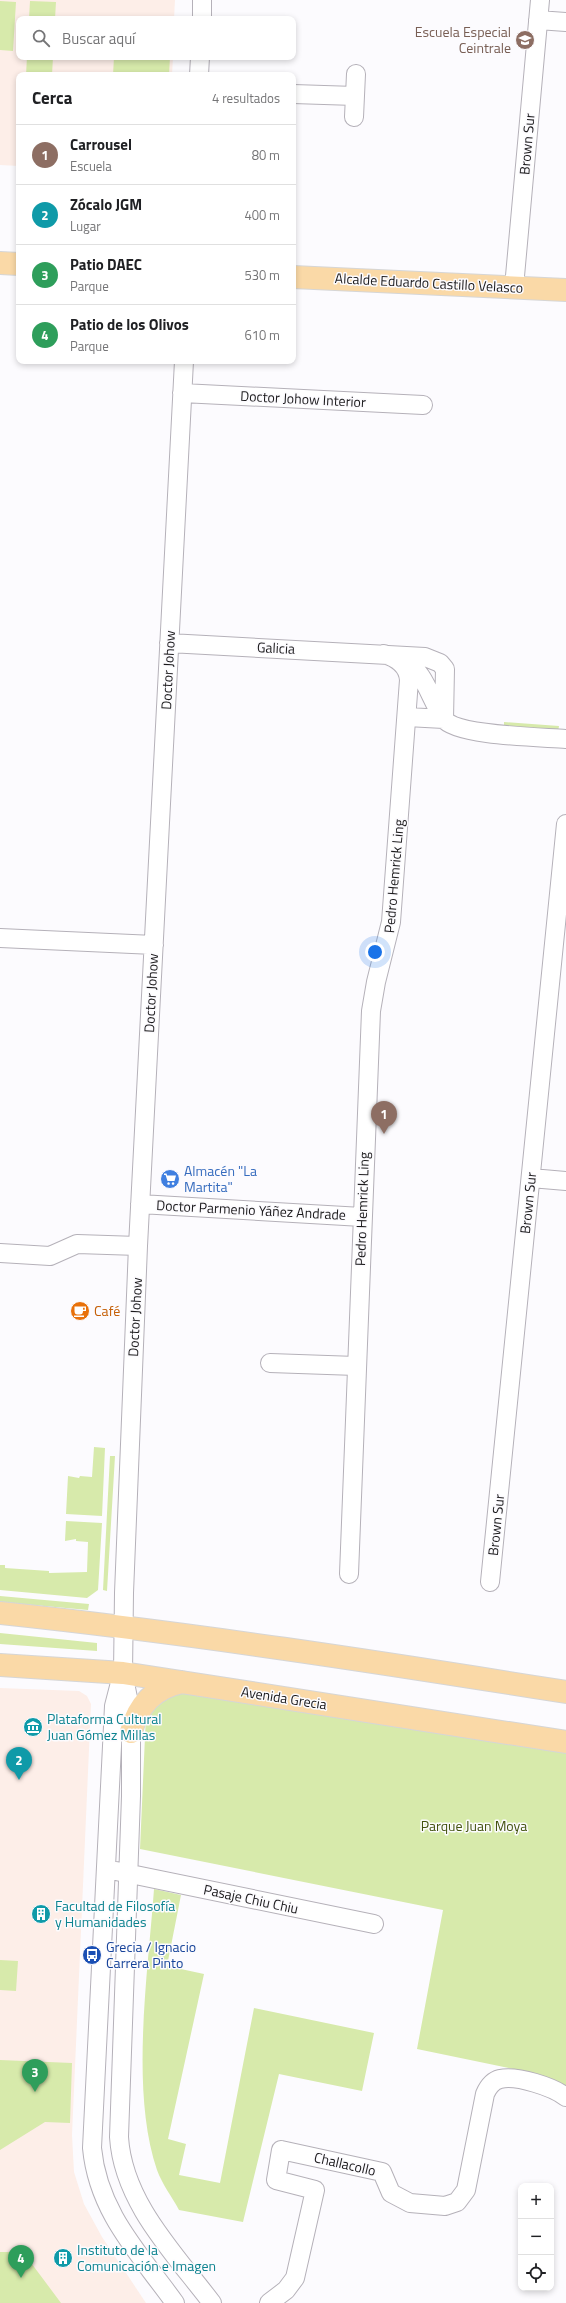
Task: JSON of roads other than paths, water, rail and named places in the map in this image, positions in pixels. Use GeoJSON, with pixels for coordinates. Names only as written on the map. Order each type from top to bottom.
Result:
{"type":"FeatureCollection","features":[{"type":"Feature","properties":{"kind":"main road"},"geometry":{"type":"LineString","coordinates":[[0,263],[16,264]]}},
{"type":"Feature","properties":{"kind":"main road","name":"Alcalde Eduardo Castillo Velasco"},"geometry":{"type":"LineString","coordinates":[[296,277],[566,290]]}},
{"type":"Feature","properties":{"kind":"main road"},"geometry":{"type":"LineString","coordinates":[[0,1613],[124,1626],[325,1654],[566,1692]]}},
{"type":"Feature","properties":{"kind":"main road","name":"Avenida Grecia"},"geometry":{"type":"LineString","coordinates":[[0,1665],[123,1673],[566,1742]]}},
{"type":"Feature","properties":{"kind":"main road"},"geometry":{"type":"LineString","coordinates":[[131,1732],[137,1714],[148,1698],[161,1689],[183,1682]]}},
{"type":"Feature","properties":{"kind":"street"},"geometry":{"type":"LineString","coordinates":[[202,0],[202,16]]}},
{"type":"Feature","properties":{"kind":"street","name":"Brown Sur"},"geometry":{"type":"LineString","coordinates":[[514,287],[540,0]]}},
{"type":"Feature","properties":{"kind":"street"},"geometry":{"type":"LineString","coordinates":[[538,20],[566,22]]}},
{"type":"Feature","properties":{"kind":"street"},"geometry":{"type":"LineString","coordinates":[[199,72],[200,60]]}},
{"type":"Feature","properties":{"kind":"street"},"geometry":{"type":"LineString","coordinates":[[354,118],[356,74]]}},
{"type":"Feature","properties":{"kind":"street"},"geometry":{"type":"LineString","coordinates":[[296,94],[355,96]]}},
{"type":"Feature","properties":{"kind":"street","name":"Doctor Johow"},"geometry":{"type":"LineString","coordinates":[[123,1673],[138,1246],[184,364]]}},
{"type":"Feature","properties":{"kind":"street","name":"Doctor Johow Interior"},"geometry":{"type":"LineString","coordinates":[[182,393],[423,405]]}},
{"type":"Feature","properties":{"kind":"street","name":"Galicia"},"geometry":{"type":"LineString","coordinates":[[169,643],[426,657],[440,663],[445,669],[444,719]]}},
{"type":"Feature","properties":{"kind":"street","name":"Galicia"},"geometry":{"type":"LineString","coordinates":[[384,654],[401,663],[407,671],[409,680]]}},
{"type":"Feature","properties":{"kind":"street","name":"Galicia"},"geometry":{"type":"LineString","coordinates":[[384,654],[404,660],[415,668],[444,719]]}},
{"type":"Feature","properties":{"kind":"street","name":"Pedro Hemrick Ling"},"geometry":{"type":"LineString","coordinates":[[349,1574],[371,1011],[376,982],[391,922],[409,680]]}},
{"type":"Feature","properties":{"kind":"street"},"geometry":{"type":"LineString","coordinates":[[407,717],[444,719],[454,726],[474,731],[566,739]]}},
{"type":"Feature","properties":{"kind":"street","name":"Brown Sur"},"geometry":{"type":"LineString","coordinates":[[490,1582],[566,824]]}},
{"type":"Feature","properties":{"kind":"street"},"geometry":{"type":"LineString","coordinates":[[0,938],[154,945]]}},
{"type":"Feature","properties":{"kind":"street"},"geometry":{"type":"LineString","coordinates":[[531,1178],[566,1181]]}},
{"type":"Feature","properties":{"kind":"street","name":"Doctor Parmenio Yáñez Andrade"},"geometry":{"type":"LineString","coordinates":[[140,1204],[362,1217]]}},
{"type":"Feature","properties":{"kind":"street"},"geometry":{"type":"LineString","coordinates":[[0,1253],[50,1256],[77,1244],[138,1246]]}},
{"type":"Feature","properties":{"kind":"street"},"geometry":{"type":"LineString","coordinates":[[270,1363],[356,1366]]}},
{"type":"Feature","properties":{"kind":"street"},"geometry":{"type":"LineString","coordinates":[[123,1673],[129,1703],[131,1732],[120,2126],[123,2164],[131,2187],[143,2210],[212,2303]]}},
{"type":"Feature","properties":{"kind":"street"},"geometry":{"type":"LineString","coordinates":[[123,1673],[116,1692],[114,1706],[93,2141],[94,2164],[101,2192],[112,2216],[175,2303]]}},
{"type":"Feature","properties":{"kind":"street","name":"Pasaje Chiu Chiu"},"geometry":{"type":"LineString","coordinates":[[106,1870],[128,1873],[374,1924]]}},
{"type":"Feature","properties":{"kind":"street","name":"Challacollo"},"geometry":{"type":"LineString","coordinates":[[269,2303],[286,2290],[295,2278],[315,2190],[276,2180],[281,2150],[382,2172],[391,2193],[410,2204],[445,2206],[457,2202],[466,2190],[485,2094],[493,2082],[500,2079],[509,2079],[548,2086],[566,2098]]}},
{"type":"Feature","properties":{"kind":"place","name":"Escuela Especial Ceintrale"},"geometry":{"type":"Point","coordinates":[525,40]}},
{"type":"Feature","properties":{"kind":"place","name":"Carrousel"},"geometry":{"type":"Point","coordinates":[384,1134]}},
{"type":"Feature","properties":{"kind":"place","name":"Almacén \"La Martita\""},"geometry":{"type":"Point","coordinates":[170,1179]}},
{"type":"Feature","properties":{"kind":"place","name":"Café"},"geometry":{"type":"Point","coordinates":[80,1311]}},
{"type":"Feature","properties":{"kind":"place","name":"Plataforma Cultural Juan Gómez Millas"},"geometry":{"type":"Point","coordinates":[33,1727]}},
{"type":"Feature","properties":{"kind":"place","name":"Zócalo JGM"},"geometry":{"type":"Point","coordinates":[19,1780]}},
{"type":"Feature","properties":{"kind":"place","name":"Facultad de Filosofía y Humanidades"},"geometry":{"type":"Point","coordinates":[41,1914]}},
{"type":"Feature","properties":{"kind":"place","name":"Grecia / Ignacio Carrera Pinto"},"geometry":{"type":"Point","coordinates":[92,1955]}},
{"type":"Feature","properties":{"kind":"place","name":"Patio DAEC"},"geometry":{"type":"Point","coordinates":[35,2092]}},
{"type":"Feature","properties":{"kind":"place","name":"Instituto de la Comunicación e Imagen"},"geometry":{"type":"Point","coordinates":[63,2258]}},
{"type":"Feature","properties":{"kind":"place","name":"Patio de los Olivos"},"geometry":{"type":"Point","coordinates":[21,2278]}},
{"type":"Feature","properties":{"kind":"park label","name":"Parque Juan Moya"},"geometry":{"type":"Point","coordinates":[474,1826]}}]}
